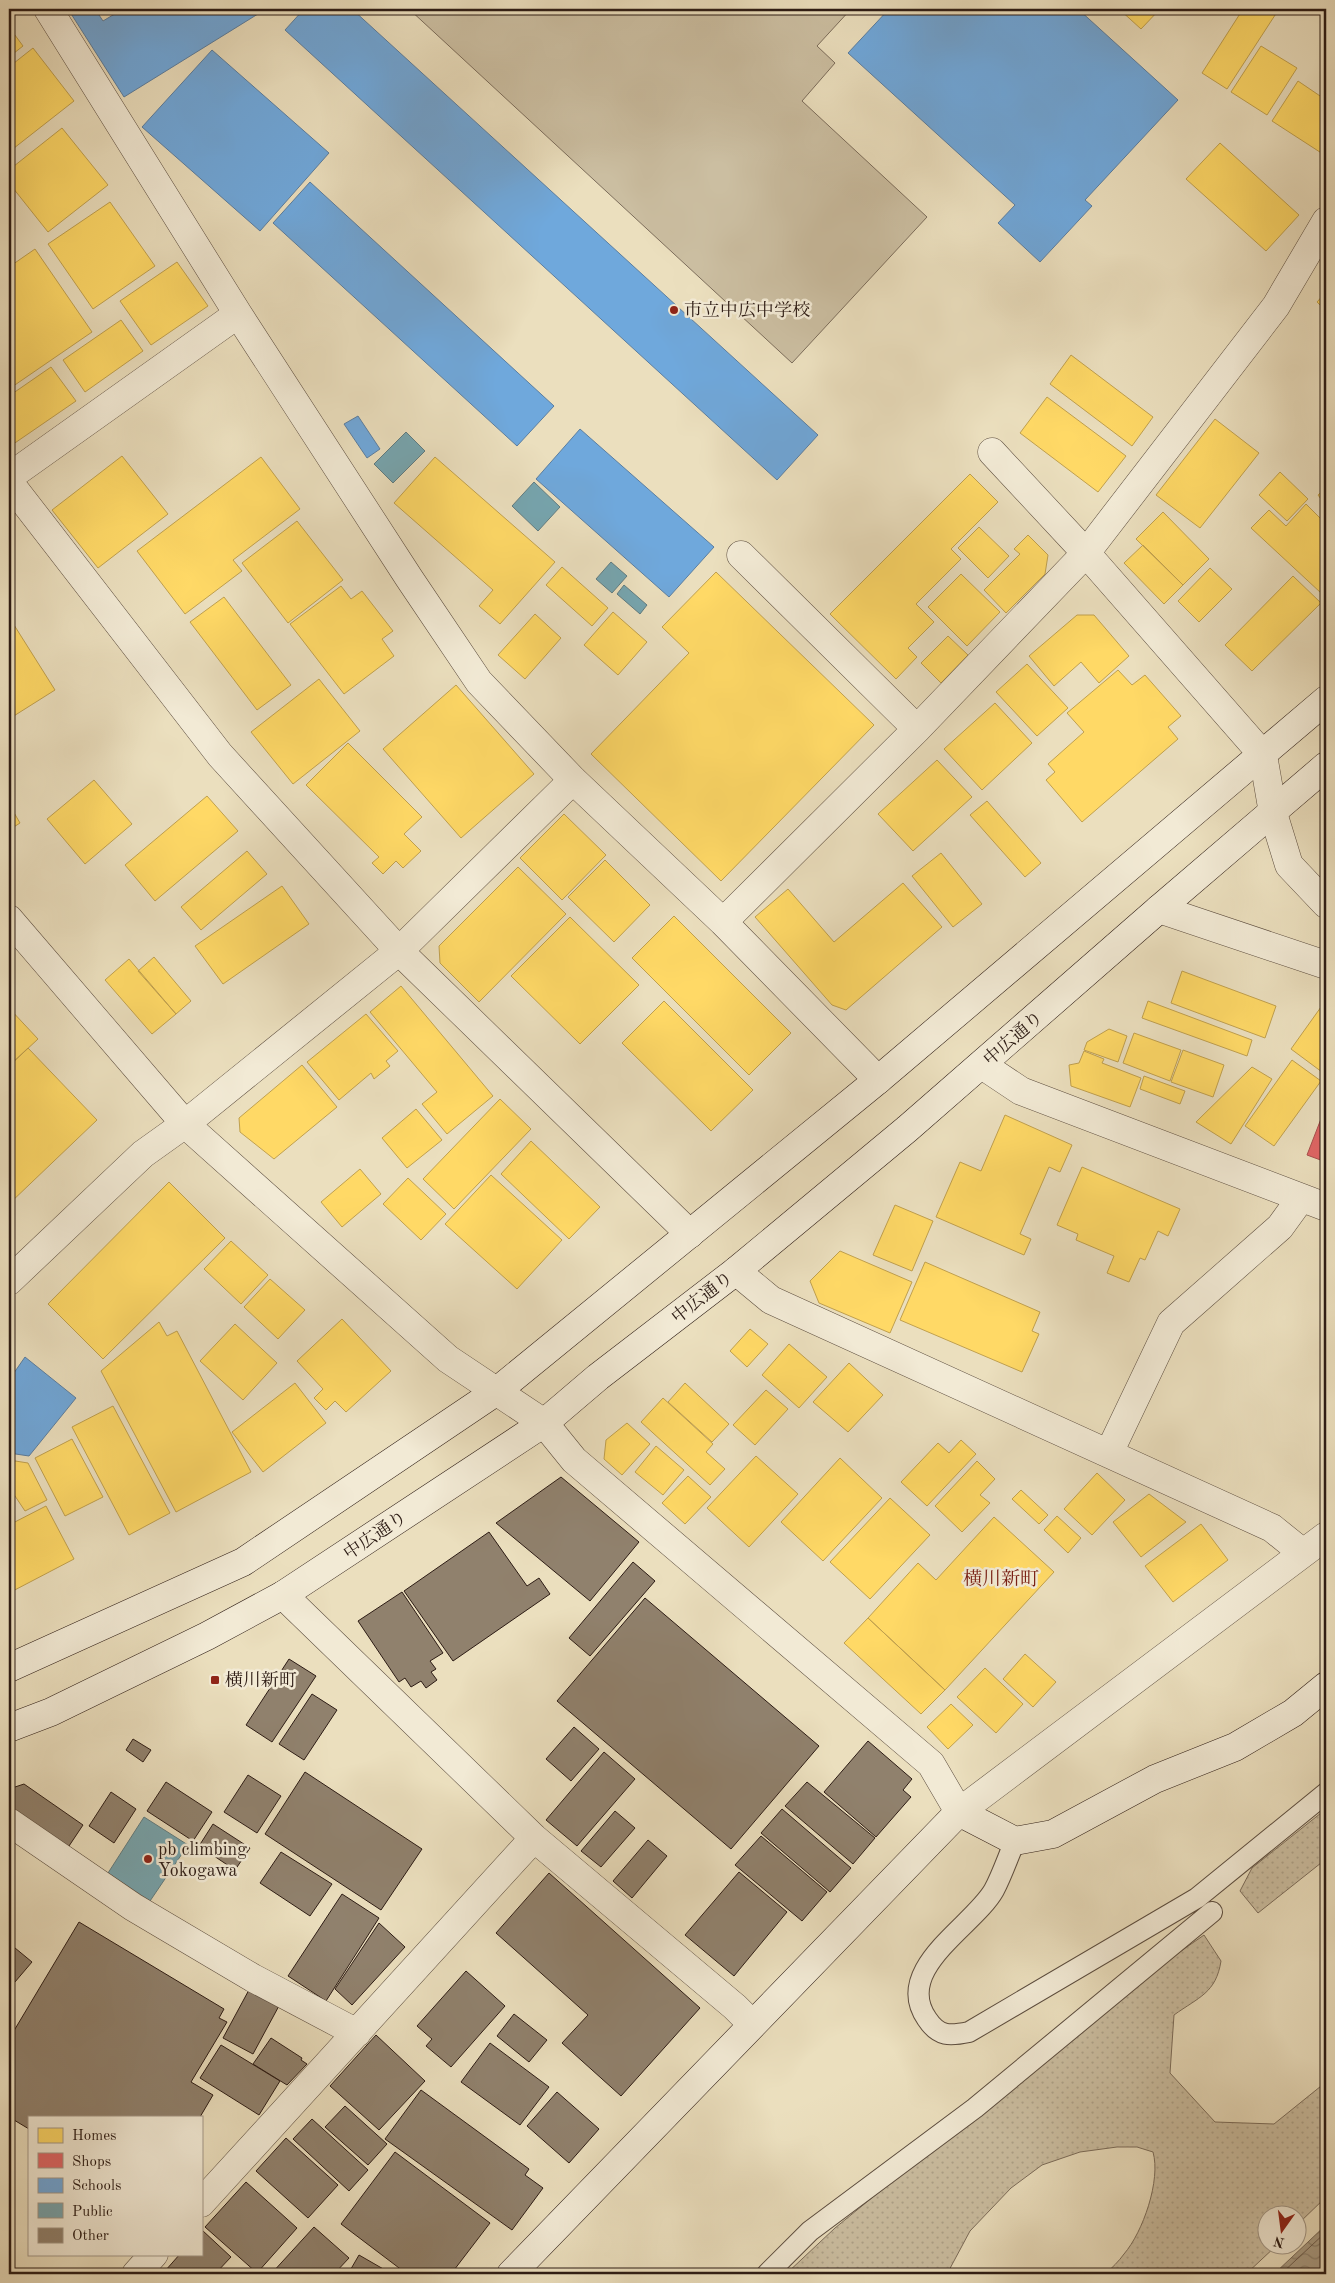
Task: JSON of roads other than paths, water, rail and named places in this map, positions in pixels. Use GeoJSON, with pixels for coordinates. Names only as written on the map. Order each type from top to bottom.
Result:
{"type":"FeatureCollection","features":[{"type":"Feature","properties":{"kind":"street"},"geometry":{"type":"LineString","coordinates":[[48,9],[238,314],[479,682],[572,780],[722,922],[878,1080]]}},
{"type":"Feature","properties":{"kind":"street"},"geometry":{"type":"LineString","coordinates":[[722,922],[917,729],[1086,553],[1276,306],[1326,221]]}},
{"type":"Feature","properties":{"kind":"street"},"geometry":{"type":"LineString","coordinates":[[9,477],[238,314]]}},
{"type":"Feature","properties":{"kind":"street"},"geometry":{"type":"LineString","coordinates":[[992,452],[1086,553],[1263,755],[1273,813],[1289,865],[1326,904]]}},
{"type":"Feature","properties":{"kind":"street"},"geometry":{"type":"LineString","coordinates":[[9,482],[220,755],[399,951],[690,1234]]}},
{"type":"Feature","properties":{"kind":"street"},"geometry":{"type":"LineString","coordinates":[[741,555],[917,729]]}},
{"type":"Feature","properties":{"kind":"street"},"geometry":{"type":"LineString","coordinates":[[9,1668],[243,1562],[497,1391],[878,1080],[1326,700]]}},
{"type":"Feature","properties":{"kind":"street","name":"中広通り"},"geometry":{"type":"LineString","coordinates":[[9,1728],[51,1712],[207,1636],[283,1596],[544,1423],[598,1377],[736,1271],[982,1065],[1159,909],[1326,766]]}},
{"type":"Feature","properties":{"kind":"street"},"geometry":{"type":"LineString","coordinates":[[9,1281],[143,1154],[185,1124],[399,951],[572,780]]}},
{"type":"Feature","properties":{"kind":"street"},"geometry":{"type":"LineString","coordinates":[[1159,909],[1326,965]]}},
{"type":"Feature","properties":{"kind":"street"},"geometry":{"type":"LineString","coordinates":[[9,919],[185,1124],[448,1359],[544,1423],[574,1460],[931,1764],[959,1812],[1015,1841],[1053,1834],[1155,1779],[1235,1747],[1293,1713],[1326,1686]]}},
{"type":"Feature","properties":{"kind":"street"},"geometry":{"type":"LineString","coordinates":[[982,1065],[1021,1091],[1314,1202]]}},
{"type":"Feature","properties":{"kind":"street"},"geometry":{"type":"LineString","coordinates":[[1110,1453],[1171,1323],[1280,1227],[1314,1202]]}},
{"type":"Feature","properties":{"kind":"street"},"geometry":{"type":"LineString","coordinates":[[736,1271],[771,1300],[1272,1528],[1302,1554]]}},
{"type":"Feature","properties":{"kind":"street"},"geometry":{"type":"LineString","coordinates":[[511,2274],[959,1812],[1326,1536]]}},
{"type":"Feature","properties":{"kind":"street"},"geometry":{"type":"LineString","coordinates":[[283,1596],[534,1838],[735,2007],[752,2024]]}},
{"type":"Feature","properties":{"kind":"street"},"geometry":{"type":"LineString","coordinates":[[9,1822],[132,1907],[253,1978],[357,2032]]}},
{"type":"Feature","properties":{"kind":"street"},"geometry":{"type":"LineString","coordinates":[[202,2202],[534,1838]]}},
{"type":"Feature","properties":{"kind":"street"},"geometry":{"type":"LineString","coordinates":[[136,2274],[152,2256]]}},
{"type":"Feature","properties":{"kind":"lane"},"geometry":{"type":"LineString","coordinates":[[1015,1841],[993,1892],[931,1958],[919,1986],[920,2010],[932,2027],[949,2036],[969,2032],[1197,1898],[1326,1793]]}},
{"type":"Feature","properties":{"kind":"lane"},"geometry":{"type":"LineString","coordinates":[[767,2274],[810,2231],[975,2108],[1217,1917],[1197,1898]]}},
{"type":"Feature","properties":{"kind":"water"},"geometry":{"type":"Polygon","coordinates":[[[1326,2225],[1326,2274],[1274,2274],[1293,2256],[1308,2256],[1308,2242],[1326,2225]]]}},
{"type":"Feature","properties":{"kind":"place","name":"市立中広中学校"},"geometry":{"type":"Point","coordinates":[674,310]}},
{"type":"Feature","properties":{"kind":"place","name":"横川新町"},"geometry":{"type":"Point","coordinates":[215,1680]}},
{"type":"Feature","properties":{"kind":"place","name":"pb climbing Yokogawa"},"geometry":{"type":"Point","coordinates":[148,1859]}},
{"type":"Feature","properties":{"kind":"district","name":"横川新町"},"geometry":{"type":"Point","coordinates":[1001,1578]}}]}
